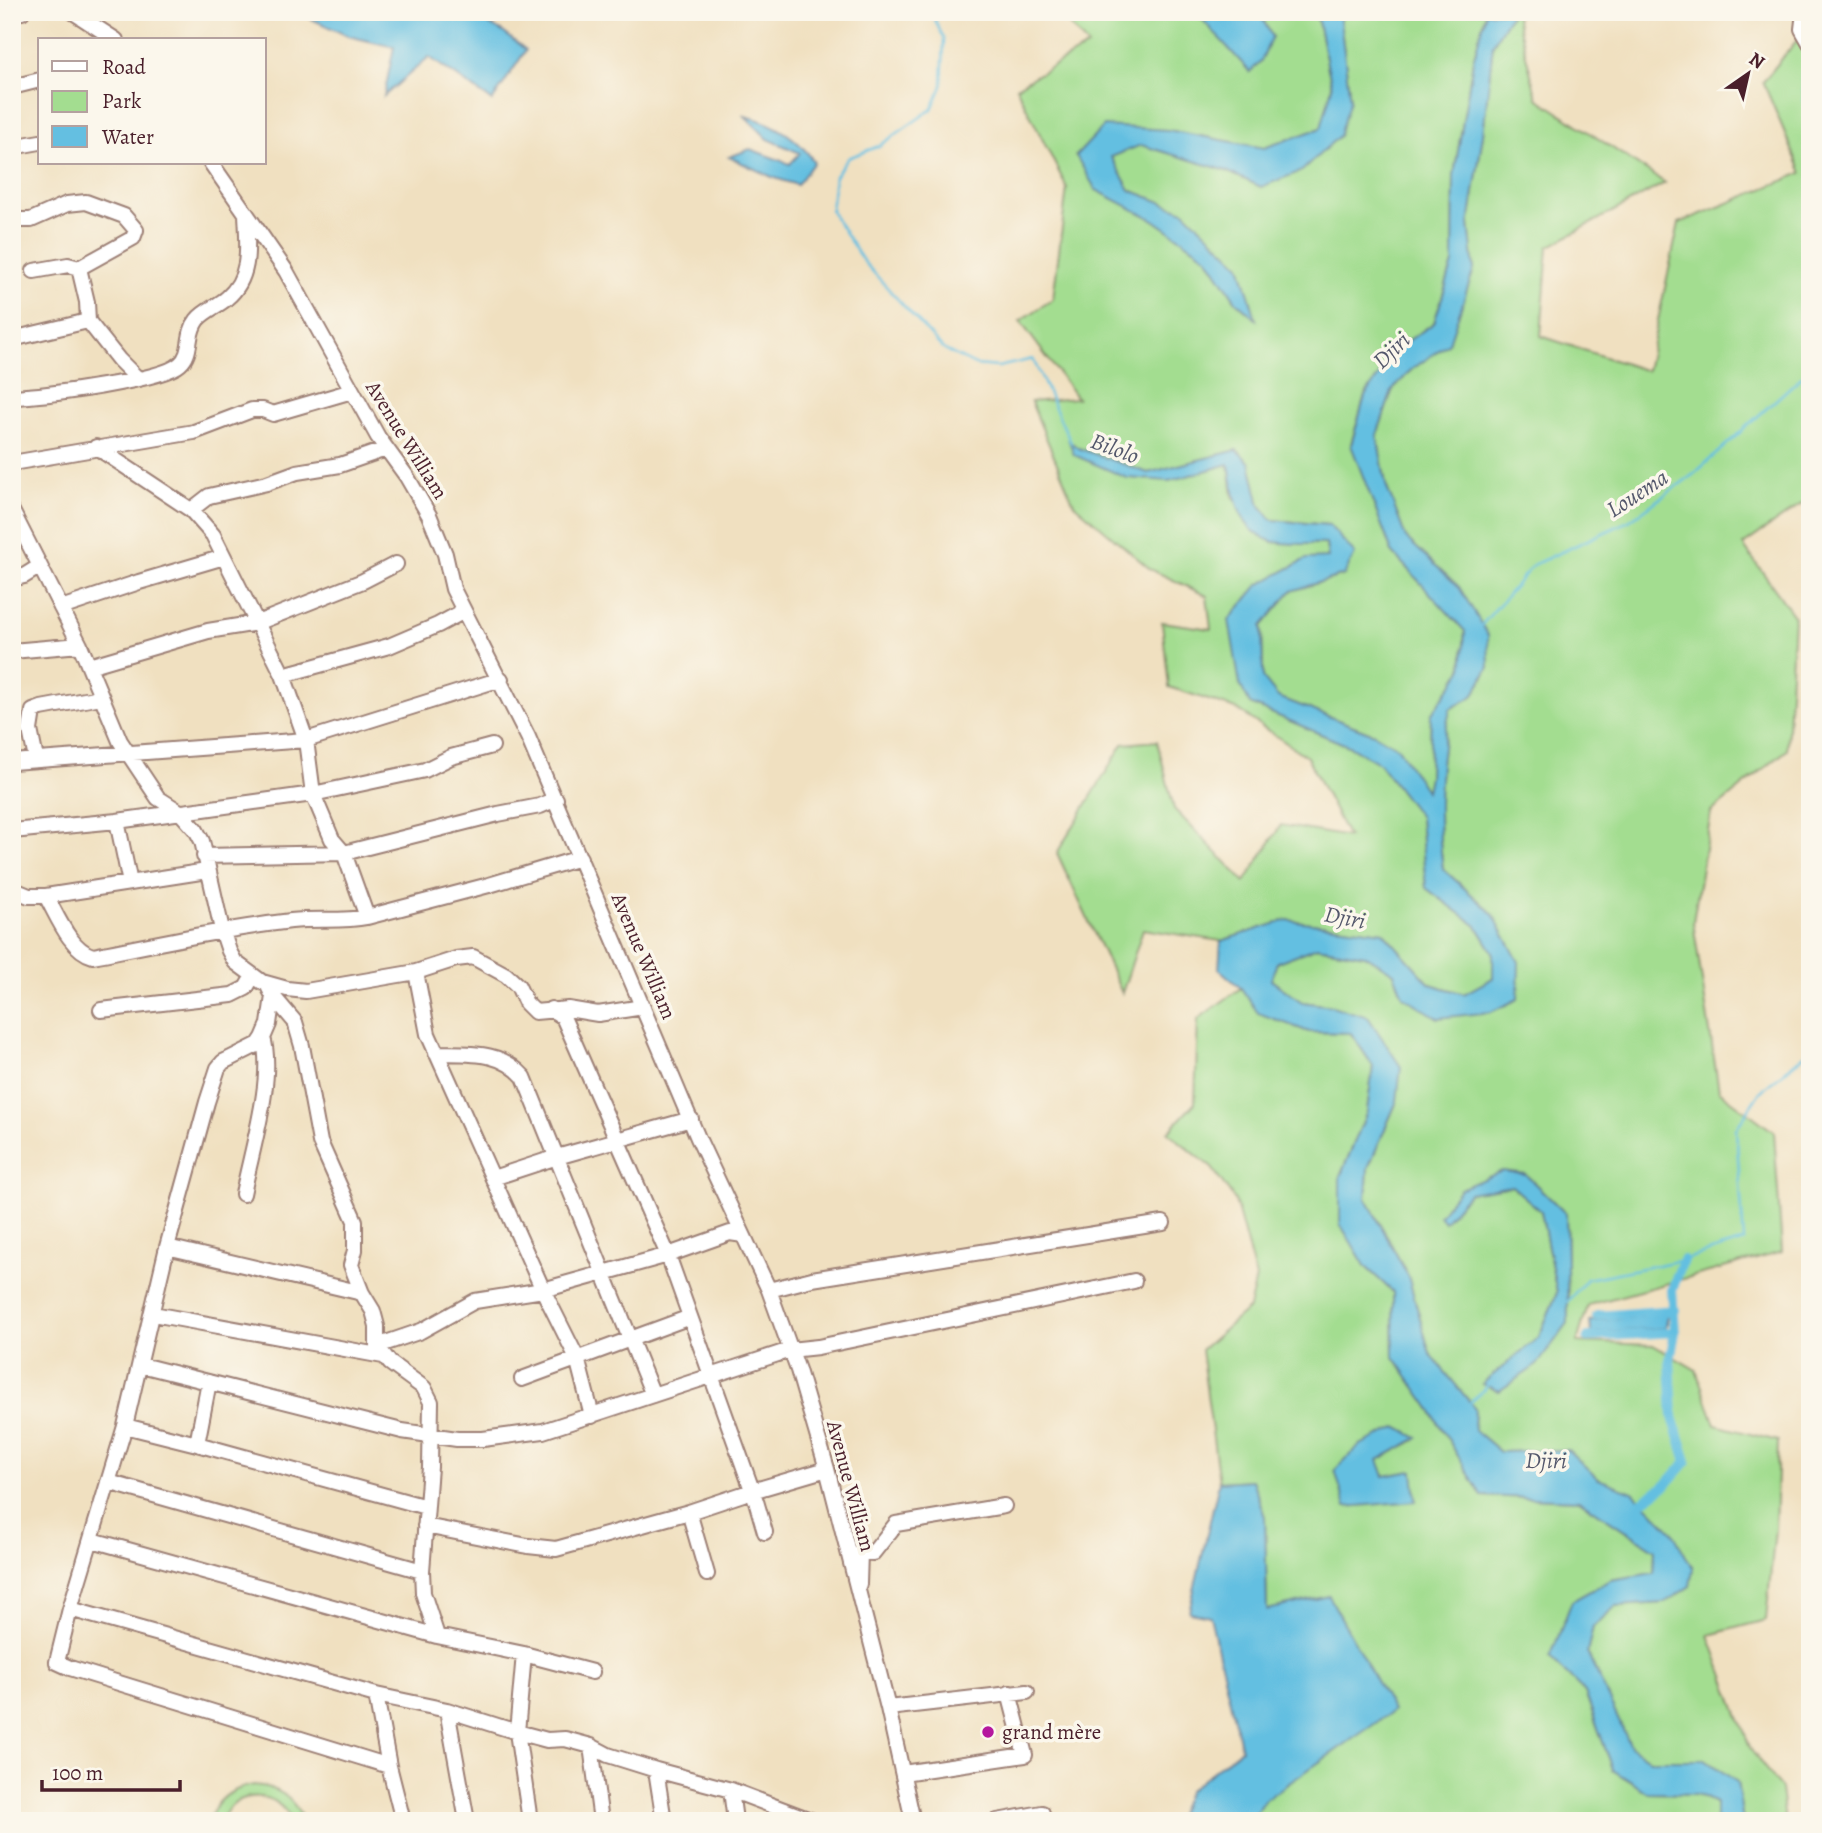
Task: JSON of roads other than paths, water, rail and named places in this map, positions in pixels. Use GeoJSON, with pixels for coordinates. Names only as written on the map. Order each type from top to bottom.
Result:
{"type":"FeatureCollection","features":[{"type":"Feature","properties":{"kind":"street"},"geometry":{"type":"LineString","coordinates":[[12,13],[22,12]]}},
{"type":"Feature","properties":{"kind":"street"},"geometry":{"type":"LineString","coordinates":[[73,12],[113,38]]}},
{"type":"Feature","properties":{"kind":"street"},"geometry":{"type":"LineString","coordinates":[[1804,12],[1802,29],[1810,43]]}},
{"type":"Feature","properties":{"kind":"street"},"geometry":{"type":"LineString","coordinates":[[12,87],[38,80]]}},
{"type":"Feature","properties":{"kind":"street"},"geometry":{"type":"LineString","coordinates":[[12,147],[38,142]]}},
{"type":"Feature","properties":{"kind":"street","name":"Avenue William"},"geometry":{"type":"LineString","coordinates":[[212,164],[286,271],[352,391],[429,515],[445,554],[453,589],[501,680],[555,799],[691,1119],[769,1290],[827,1469],[888,1708],[913,1821]]}},
{"type":"Feature","properties":{"kind":"street"},"geometry":{"type":"LineString","coordinates":[[12,220],[31,220],[67,204],[86,202],[124,216],[134,225],[136,230],[133,238],[79,268],[68,265],[34,271]]}},
{"type":"Feature","properties":{"kind":"street"},"geometry":{"type":"LineString","coordinates":[[12,397],[38,396],[138,379],[170,371],[181,363],[188,350],[189,335],[198,319],[228,297],[240,284],[247,262],[246,212]]}},
{"type":"Feature","properties":{"kind":"street"},"geometry":{"type":"LineString","coordinates":[[79,268],[87,302],[88,321],[138,379]]}},
{"type":"Feature","properties":{"kind":"street"},"geometry":{"type":"LineString","coordinates":[[12,339],[88,321]]}},
{"type":"Feature","properties":{"kind":"street"},"geometry":{"type":"LineString","coordinates":[[12,463],[194,432],[252,410],[273,414],[352,391]]}},
{"type":"Feature","properties":{"kind":"street"},"geometry":{"type":"LineString","coordinates":[[96,447],[191,510],[213,535],[283,675],[306,740],[313,794],[332,839],[344,853],[367,917]]}},
{"type":"Feature","properties":{"kind":"street"},"geometry":{"type":"LineString","coordinates":[[191,510],[209,496],[267,483],[297,472],[340,465],[386,449]]}},
{"type":"Feature","properties":{"kind":"street"},"geometry":{"type":"LineString","coordinates":[[13,513],[80,645],[127,753],[158,798],[180,812],[202,841],[222,930],[235,962],[270,990],[295,1022],[320,1142],[355,1221],[355,1250],[351,1265],[362,1293],[373,1311],[380,1351]]}},
{"type":"Feature","properties":{"kind":"street"},"geometry":{"type":"LineString","coordinates":[[61,608],[225,557]]}},
{"type":"Feature","properties":{"kind":"street"},"geometry":{"type":"LineString","coordinates":[[89,666],[208,631],[257,623],[363,581],[397,564]]}},
{"type":"Feature","properties":{"kind":"street"},"geometry":{"type":"LineString","coordinates":[[12,579],[24,576],[40,566]]}},
{"type":"Feature","properties":{"kind":"street"},"geometry":{"type":"LineString","coordinates":[[283,675],[389,646],[464,611]]}},
{"type":"Feature","properties":{"kind":"street"},"geometry":{"type":"LineString","coordinates":[[12,651],[80,645]]}},
{"type":"Feature","properties":{"kind":"street"},"geometry":{"type":"LineString","coordinates":[[12,762],[306,740],[501,680]]}},
{"type":"Feature","properties":{"kind":"street"},"geometry":{"type":"LineString","coordinates":[[36,759],[30,730],[33,712],[101,696]]}},
{"type":"Feature","properties":{"kind":"street"},"geometry":{"type":"LineString","coordinates":[[12,831],[117,821],[313,794],[425,770],[452,757],[492,746]]}},
{"type":"Feature","properties":{"kind":"street"},"geometry":{"type":"LineString","coordinates":[[12,889],[29,896],[46,895],[130,883],[206,864],[344,853],[540,806],[555,799]]}},
{"type":"Feature","properties":{"kind":"street"},"geometry":{"type":"LineString","coordinates":[[117,821],[130,883]]}},
{"type":"Feature","properties":{"kind":"street"},"geometry":{"type":"LineString","coordinates":[[46,895],[76,946],[84,954],[93,956],[222,930],[293,921],[351,920],[367,917],[580,858]]}},
{"type":"Feature","properties":{"kind":"street"},"geometry":{"type":"LineString","coordinates":[[270,990],[306,991],[416,972],[456,959],[474,957],[506,975],[518,986],[532,1010],[539,1013],[551,1009],[568,1009],[598,1014],[643,1007]]}},
{"type":"Feature","properties":{"kind":"street"},"geometry":{"type":"LineString","coordinates":[[416,972],[423,1014],[436,1053],[543,1290],[578,1358],[592,1416]]}},
{"type":"Feature","properties":{"kind":"street"},"geometry":{"type":"LineString","coordinates":[[101,1010],[232,995],[246,988],[253,976]]}},
{"type":"Feature","properties":{"kind":"street"},"geometry":{"type":"LineString","coordinates":[[270,990],[269,1024],[263,1038],[259,1044],[232,1056],[218,1068],[167,1247],[125,1426],[57,1658],[60,1665],[389,1766]]}},
{"type":"Feature","properties":{"kind":"street"},"geometry":{"type":"LineString","coordinates":[[551,1009],[562,1014],[667,1255],[765,1532]]}},
{"type":"Feature","properties":{"kind":"street"},"geometry":{"type":"LineString","coordinates":[[243,1194],[264,1082],[267,1056],[263,1038]]}},
{"type":"Feature","properties":{"kind":"street"},"geometry":{"type":"LineString","coordinates":[[436,1053],[495,1056],[511,1063],[524,1077],[653,1395]]}},
{"type":"Feature","properties":{"kind":"street"},"geometry":{"type":"LineString","coordinates":[[493,1178],[691,1119]]}},
{"type":"Feature","properties":{"kind":"street"},"geometry":{"type":"LineString","coordinates":[[769,1290],[812,1279],[1163,1223]]}},
{"type":"Feature","properties":{"kind":"street"},"geometry":{"type":"LineString","coordinates":[[380,1351],[475,1301],[543,1290],[667,1255],[730,1233],[743,1235]]}},
{"type":"Feature","properties":{"kind":"street"},"geometry":{"type":"LineString","coordinates":[[167,1247],[362,1293]]}},
{"type":"Feature","properties":{"kind":"street"},"geometry":{"type":"LineString","coordinates":[[141,1365],[402,1431],[430,1436],[483,1439],[516,1437],[592,1416],[790,1350],[818,1347],[1134,1280]]}},
{"type":"Feature","properties":{"kind":"street"},"geometry":{"type":"LineString","coordinates":[[153,1314],[380,1351],[414,1379],[431,1402],[422,1571],[423,1593],[437,1636]]}},
{"type":"Feature","properties":{"kind":"street"},"geometry":{"type":"LineString","coordinates":[[522,1379],[690,1317]]}},
{"type":"Feature","properties":{"kind":"street"},"geometry":{"type":"LineString","coordinates":[[197,1444],[209,1382]]}},
{"type":"Feature","properties":{"kind":"street"},"geometry":{"type":"LineString","coordinates":[[125,1426],[426,1507]]}},
{"type":"Feature","properties":{"kind":"street"},"geometry":{"type":"LineString","coordinates":[[425,1526],[556,1549],[689,1512],[827,1469]]}},
{"type":"Feature","properties":{"kind":"street"},"geometry":{"type":"LineString","coordinates":[[108,1482],[422,1571]]}},
{"type":"Feature","properties":{"kind":"street"},"geometry":{"type":"LineString","coordinates":[[858,1596],[860,1552],[873,1553],[884,1543],[896,1524],[1004,1506]]}},
{"type":"Feature","properties":{"kind":"street"},"geometry":{"type":"LineString","coordinates":[[689,1512],[707,1574]]}},
{"type":"Feature","properties":{"kind":"street"},"geometry":{"type":"LineString","coordinates":[[92,1540],[437,1636],[524,1654],[592,1672]]}},
{"type":"Feature","properties":{"kind":"street"},"geometry":{"type":"LineString","coordinates":[[70,1609],[376,1695],[447,1710],[547,1740],[565,1739],[591,1746],[608,1755],[656,1770],[732,1790],[813,1821]]}},
{"type":"Feature","properties":{"kind":"street"},"geometry":{"type":"LineString","coordinates":[[524,1654],[517,1732],[530,1821]]}},
{"type":"Feature","properties":{"kind":"street"},"geometry":{"type":"LineString","coordinates":[[888,1708],[1027,1692]]}},
{"type":"Feature","properties":{"kind":"street"},"geometry":{"type":"LineString","coordinates":[[903,1773],[1025,1755],[1009,1693]]}},
{"type":"Feature","properties":{"kind":"street"},"geometry":{"type":"LineString","coordinates":[[376,1695],[389,1766],[403,1821]]}},
{"type":"Feature","properties":{"kind":"street"},"geometry":{"type":"LineString","coordinates":[[447,1710],[467,1821]]}},
{"type":"Feature","properties":{"kind":"street"},"geometry":{"type":"LineString","coordinates":[[591,1746],[601,1821]]}},
{"type":"Feature","properties":{"kind":"street"},"geometry":{"type":"LineString","coordinates":[[656,1770],[664,1821]]}},
{"type":"Feature","properties":{"kind":"street"},"geometry":{"type":"LineString","coordinates":[[732,1790],[735,1821]]}},
{"type":"Feature","properties":{"kind":"street"},"geometry":{"type":"LineString","coordinates":[[997,1821],[1042,1813]]}},
{"type":"Feature","properties":{"kind":"water"},"geometry":{"type":"Polygon","coordinates":[[[297,12],[467,12],[503,32],[526,50],[492,101],[429,57],[384,96],[394,47],[348,36],[297,12]]]}},
{"type":"Feature","properties":{"kind":"water"},"geometry":{"type":"Polygon","coordinates":[[[1193,12],[1259,12],[1272,37],[1261,61],[1250,72],[1193,12]]]}},
{"type":"Feature","properties":{"kind":"water"},"geometry":{"type":"Polygon","coordinates":[[[1316,12],[1339,12],[1350,100],[1339,136],[1302,171],[1261,187],[1224,170],[1141,145],[1111,157],[1130,190],[1184,211],[1240,265],[1256,319],[1236,301],[1207,257],[1154,220],[1096,190],[1076,156],[1104,126],[1168,130],[1264,148],[1321,128],[1332,87],[1316,12]]]}},
{"type":"Feature","properties":{"kind":"water","name":"Djiri"},"geometry":{"type":"Polygon","coordinates":[[[1486,12],[1512,12],[1493,44],[1469,224],[1474,269],[1449,343],[1411,370],[1392,391],[1377,435],[1386,485],[1406,538],[1459,587],[1488,635],[1489,667],[1473,696],[1450,709],[1441,768],[1441,850],[1443,869],[1493,914],[1519,962],[1518,999],[1491,1012],[1438,1018],[1403,996],[1394,973],[1365,955],[1317,947],[1277,962],[1271,980],[1302,1002],[1332,1006],[1368,1017],[1401,1067],[1397,1101],[1368,1168],[1366,1198],[1408,1276],[1430,1354],[1475,1408],[1474,1430],[1500,1452],[1568,1450],[1598,1479],[1633,1492],[1672,1531],[1693,1569],[1690,1586],[1664,1603],[1616,1606],[1593,1627],[1587,1652],[1631,1747],[1650,1760],[1705,1760],[1737,1782],[1743,1821],[1716,1821],[1716,1803],[1697,1794],[1649,1793],[1613,1770],[1585,1692],[1550,1658],[1572,1601],[1610,1580],[1654,1573],[1655,1550],[1579,1500],[1482,1496],[1429,1407],[1394,1357],[1393,1292],[1366,1267],[1340,1224],[1340,1177],[1367,1112],[1373,1066],[1351,1033],[1309,1032],[1258,1013],[1241,988],[1219,969],[1221,941],[1287,920],[1383,932],[1430,984],[1464,994],[1493,978],[1493,952],[1477,926],[1426,888],[1420,817],[1379,763],[1351,747],[1250,704],[1240,685],[1229,620],[1258,585],[1306,559],[1328,558],[1326,544],[1277,543],[1251,529],[1239,510],[1229,464],[1169,481],[1127,478],[1074,455],[1069,441],[1078,448],[1148,473],[1237,450],[1250,463],[1260,506],[1272,520],[1329,525],[1355,554],[1344,575],[1291,591],[1262,626],[1263,678],[1278,697],[1374,734],[1398,748],[1426,791],[1431,715],[1462,670],[1465,631],[1392,552],[1351,445],[1365,396],[1399,347],[1434,323],[1453,263],[1454,175],[1473,61],[1486,12]]]}},
{"type":"Feature","properties":{"kind":"water"},"geometry":{"type":"Polygon","coordinates":[[[745,116],[785,132],[808,153],[814,162],[797,185],[772,177],[729,157],[750,149],[790,164],[800,153],[768,139],[745,116]]]}},
{"type":"Feature","properties":{"kind":"water"},"geometry":{"type":"Polygon","coordinates":[[[1502,1171],[1525,1174],[1566,1214],[1568,1323],[1537,1365],[1499,1391],[1482,1384],[1539,1337],[1557,1293],[1541,1211],[1512,1186],[1469,1193],[1444,1222],[1439,1216],[1460,1189],[1502,1171]]]}},
{"type":"Feature","properties":{"kind":"water"},"geometry":{"type":"Polygon","coordinates":[[[1668,1314],[1666,1328],[1591,1333],[1590,1321],[1668,1314]]]}},
{"type":"Feature","properties":{"kind":"water"},"geometry":{"type":"Polygon","coordinates":[[[1397,1427],[1418,1438],[1378,1460],[1384,1476],[1413,1471],[1416,1501],[1346,1507],[1335,1470],[1360,1445],[1397,1427]]]}},
{"type":"Feature","properties":{"kind":"water"},"geometry":{"type":"Polygon","coordinates":[[[1252,1480],[1265,1517],[1267,1610],[1329,1596],[1393,1711],[1266,1799],[1250,1821],[1175,1821],[1188,1791],[1241,1749],[1210,1616],[1189,1612],[1219,1482],[1252,1480]]]}},
{"type":"Feature","properties":{"kind":"waterway","name":"Bilolo"},"geometry":{"type":"LineString","coordinates":[[931,12],[944,39],[942,86],[932,109],[879,146],[848,158],[835,176],[831,211],[863,261],[943,349],[975,365],[998,367],[1033,359],[1071,443]]}},
{"type":"Feature","properties":{"kind":"waterway","name":"Louema"},"geometry":{"type":"LineString","coordinates":[[1810,61],[1802,72],[1810,170]]}},
{"type":"Feature","properties":{"kind":"waterway","name":"Louema"},"geometry":{"type":"LineString","coordinates":[[1480,627],[1533,565],[1629,521],[1694,474],[1810,369]]}},
{"type":"Feature","properties":{"kind":"waterway"},"geometry":{"type":"LineString","coordinates":[[1567,1302],[1587,1279],[1683,1260],[1744,1241],[1736,1129],[1760,1092],[1810,1050]]}},
{"type":"Feature","properties":{"kind":"waterway"},"geometry":{"type":"LineString","coordinates":[[1633,1508],[1666,1485],[1687,1461],[1673,1417],[1670,1360],[1675,1332],[1672,1290],[1683,1260]]}},
{"type":"Feature","properties":{"kind":"waterway"},"geometry":{"type":"LineString","coordinates":[[1597,1316],[1675,1310]]}},
{"type":"Feature","properties":{"kind":"waterway"},"geometry":{"type":"LineString","coordinates":[[1588,1337],[1675,1332]]}},
{"type":"Feature","properties":{"kind":"waterway"},"geometry":{"type":"LineString","coordinates":[[1469,1404],[1489,1384]]}},
{"type":"Feature","properties":{"kind":"place","name":"grand mère"},"geometry":{"type":"Point","coordinates":[988,1732]}}]}
